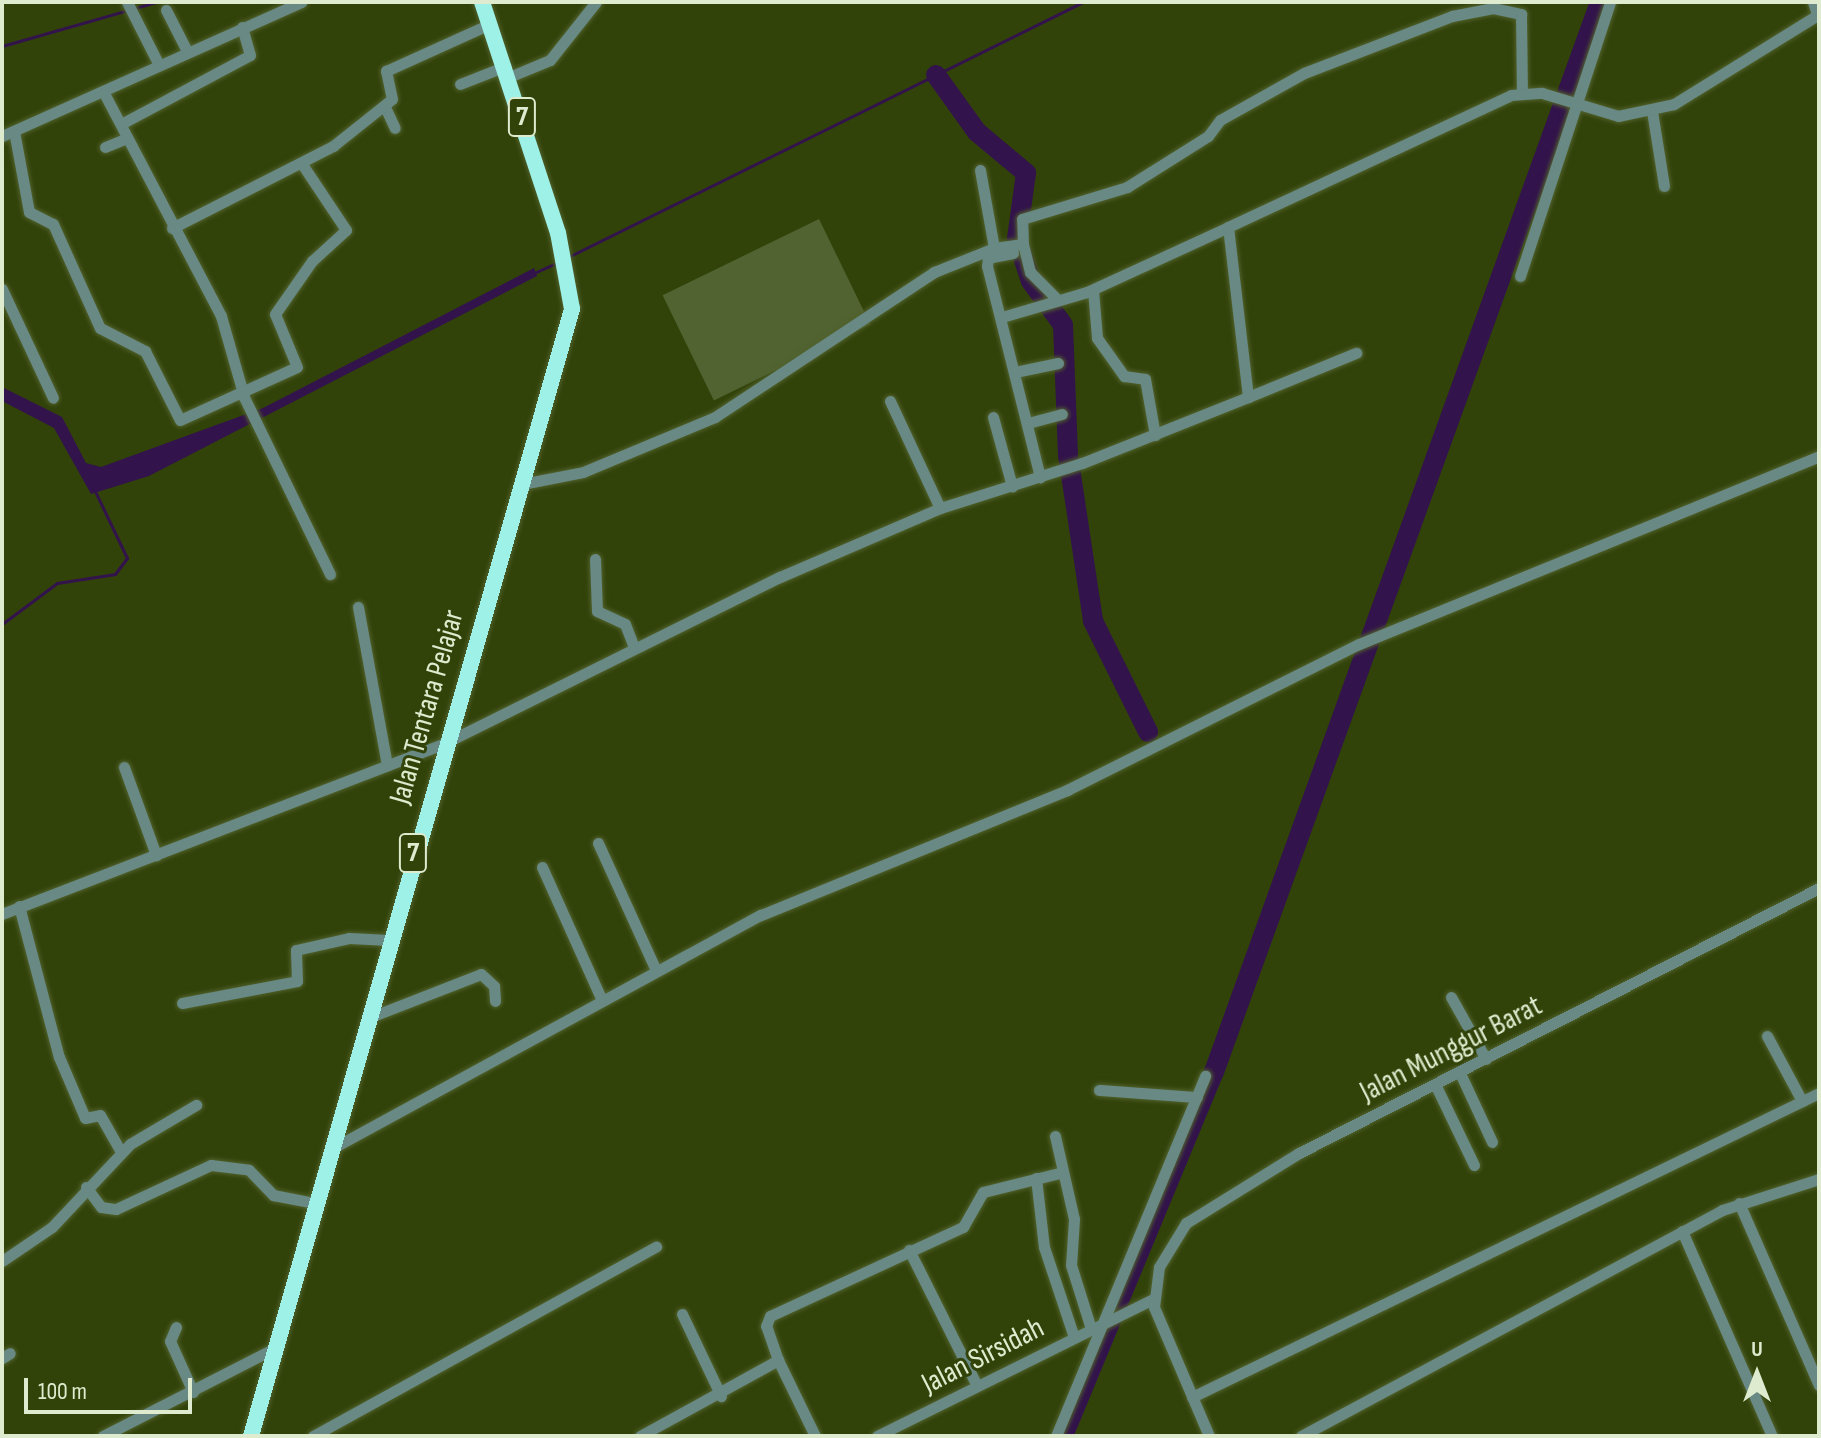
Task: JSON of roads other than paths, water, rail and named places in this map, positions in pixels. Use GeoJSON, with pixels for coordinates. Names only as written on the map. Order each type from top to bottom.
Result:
{"type":"FeatureCollection","features":[{"type":"Feature","properties":{"kind":"highway","name":"7"},"geometry":{"type":"LineString","coordinates":[[482,2],[508,71]]}},
{"type":"Feature","properties":{"kind":"highway","name":"Jalan Tentara Pelajar"},"geometry":{"type":"LineString","coordinates":[[251,1436],[445,743],[569,330],[569,272],[508,71]]}},
{"type":"Feature","properties":{"kind":"street"},"geometry":{"type":"LineString","coordinates":[[2,136],[104,93],[187,51],[301,2]]}},
{"type":"Feature","properties":{"kind":"street"},"geometry":{"type":"LineString","coordinates":[[1520,276],[1610,2]]}},
{"type":"Feature","properties":{"kind":"street"},"geometry":{"type":"LineString","coordinates":[[1002,317],[1093,290],[1522,93],[1542,93],[1604,115],[1652,111],[1702,90],[1784,29],[1818,14],[1813,2]]}},
{"type":"Feature","properties":{"kind":"street"},"geometry":{"type":"LineString","coordinates":[[127,3],[159,65]]}},
{"type":"Feature","properties":{"kind":"street"},"geometry":{"type":"LineString","coordinates":[[460,84],[550,60],[589,4]]}},
{"type":"Feature","properties":{"kind":"street"},"geometry":{"type":"LineString","coordinates":[[1056,301],[1030,272],[1018,246],[1022,219],[1127,187],[1208,136],[1222,119],[1304,73],[1452,16],[1493,8],[1522,8],[1522,93]]}},
{"type":"Feature","properties":{"kind":"street"},"geometry":{"type":"LineString","coordinates":[[166,10],[187,51]]}},
{"type":"Feature","properties":{"kind":"street"},"geometry":{"type":"LineString","coordinates":[[172,228],[302,164],[385,107],[393,95],[386,71],[490,24]]}},
{"type":"Feature","properties":{"kind":"street"},"geometry":{"type":"LineString","coordinates":[[121,124],[250,55],[242,27]]}},
{"type":"Feature","properties":{"kind":"street"},"geometry":{"type":"LineString","coordinates":[[104,93],[231,340],[243,394],[330,574]]}},
{"type":"Feature","properties":{"kind":"street"},"geometry":{"type":"LineString","coordinates":[[385,107],[395,128]]}},
{"type":"Feature","properties":{"kind":"street"},"geometry":{"type":"LineString","coordinates":[[1652,111],[1664,186]]}},
{"type":"Feature","properties":{"kind":"street"},"geometry":{"type":"LineString","coordinates":[[14,131],[29,212],[53,224],[100,328],[145,351],[174,417],[243,394],[297,367],[275,314],[312,261],[346,230],[302,164]]}},
{"type":"Feature","properties":{"kind":"street"},"geometry":{"type":"LineString","coordinates":[[105,147],[127,138]]}},
{"type":"Feature","properties":{"kind":"street"},"geometry":{"type":"LineString","coordinates":[[980,170],[994,248]]}},
{"type":"Feature","properties":{"kind":"street"},"geometry":{"type":"LineString","coordinates":[[1228,227],[1248,397]]}},
{"type":"Feature","properties":{"kind":"street"},"geometry":{"type":"LineString","coordinates":[[522,484],[583,472],[715,417],[934,272],[994,248],[1018,246]]}},
{"type":"Feature","properties":{"kind":"street"},"geometry":{"type":"LineString","coordinates":[[1018,246],[987,260],[1040,477]]}},
{"type":"Feature","properties":{"kind":"street"},"geometry":{"type":"LineString","coordinates":[[2,289],[53,398]]}},
{"type":"Feature","properties":{"kind":"street"},"geometry":{"type":"LineString","coordinates":[[1093,290],[1097,338],[1124,376],[1145,379],[1155,435]]}},
{"type":"Feature","properties":{"kind":"street"},"geometry":{"type":"LineString","coordinates":[[2,914],[445,743],[634,647],[940,508],[1082,463],[1356,353]]}},
{"type":"Feature","properties":{"kind":"street"},"geometry":{"type":"LineString","coordinates":[[1015,372],[1058,363]]}},
{"type":"Feature","properties":{"kind":"street"},"geometry":{"type":"LineString","coordinates":[[890,401],[940,508]]}},
{"type":"Feature","properties":{"kind":"street"},"geometry":{"type":"LineString","coordinates":[[1028,423],[1062,414]]}},
{"type":"Feature","properties":{"kind":"street"},"geometry":{"type":"LineString","coordinates":[[993,417],[1012,486]]}},
{"type":"Feature","properties":{"kind":"street"},"geometry":{"type":"LineString","coordinates":[[331,1149],[655,968],[761,915],[1067,790],[1359,644],[1819,456]]}},
{"type":"Feature","properties":{"kind":"street"},"geometry":{"type":"LineString","coordinates":[[595,559],[597,611],[625,624],[634,647]]}},
{"type":"Feature","properties":{"kind":"street"},"geometry":{"type":"LineString","coordinates":[[358,607],[387,765]]}},
{"type":"Feature","properties":{"kind":"street"},"geometry":{"type":"LineString","coordinates":[[124,767],[156,855]]}},
{"type":"Feature","properties":{"kind":"street"},"geometry":{"type":"LineString","coordinates":[[598,843],[655,968]]}},
{"type":"Feature","properties":{"kind":"street"},"geometry":{"type":"LineString","coordinates":[[542,867],[601,998]]}},
{"type":"Feature","properties":{"kind":"street","name":"Jalan Munggur Barat"},"geometry":{"type":"LineString","coordinates":[[1153,1299],[1172,1241],[1199,1212],[1435,1084],[1819,888]]}},
{"type":"Feature","properties":{"kind":"street"},"geometry":{"type":"LineString","coordinates":[[19,906],[59,1057],[85,1118],[100,1115],[121,1152]]}},
{"type":"Feature","properties":{"kind":"street"},"geometry":{"type":"LineString","coordinates":[[182,1003],[297,981],[296,950],[349,938],[389,940]]}},
{"type":"Feature","properties":{"kind":"street"},"geometry":{"type":"LineString","coordinates":[[367,1018],[481,974],[489,977],[495,1001]]}},
{"type":"Feature","properties":{"kind":"street"},"geometry":{"type":"LineString","coordinates":[[1451,997],[1486,1059]]}},
{"type":"Feature","properties":{"kind":"street"},"geometry":{"type":"LineString","coordinates":[[1767,1036],[1802,1101]]}},
{"type":"Feature","properties":{"kind":"street"},"geometry":{"type":"LineString","coordinates":[[1460,1073],[1492,1142]]}},
{"type":"Feature","properties":{"kind":"street"},"geometry":{"type":"LineString","coordinates":[[1056,1436],[1108,1320],[1205,1076]]}},
{"type":"Feature","properties":{"kind":"street"},"geometry":{"type":"LineString","coordinates":[[1435,1084],[1474,1165]]}},
{"type":"Feature","properties":{"kind":"street"},"geometry":{"type":"LineString","coordinates":[[1099,1090],[1197,1097]]}},
{"type":"Feature","properties":{"kind":"street"},"geometry":{"type":"LineString","coordinates":[[1192,1397],[1819,1093]]}},
{"type":"Feature","properties":{"kind":"street"},"geometry":{"type":"LineString","coordinates":[[2,1261],[52,1227],[121,1152],[196,1105]]}},
{"type":"Feature","properties":{"kind":"street"},"geometry":{"type":"LineString","coordinates":[[1055,1136],[1075,1225],[1070,1259],[1091,1329]]}},
{"type":"Feature","properties":{"kind":"street"},"geometry":{"type":"LineString","coordinates":[[86,1187],[101,1207],[116,1209],[211,1165],[249,1170],[273,1195],[315,1203]]}},
{"type":"Feature","properties":{"kind":"street"},"geometry":{"type":"LineString","coordinates":[[815,1436],[778,1360],[766,1326],[770,1316],[965,1225],[983,1192],[1063,1172]]}},
{"type":"Feature","properties":{"kind":"street"},"geometry":{"type":"LineString","coordinates":[[1036,1178],[1044,1247],[1074,1337]]}},
{"type":"Feature","properties":{"kind":"street"},"geometry":{"type":"LineString","coordinates":[[1301,1436],[1682,1231],[1739,1203],[1819,1179]]}},
{"type":"Feature","properties":{"kind":"street"},"geometry":{"type":"LineString","coordinates":[[1739,1203],[1819,1385]]}},
{"type":"Feature","properties":{"kind":"street"},"geometry":{"type":"LineString","coordinates":[[1682,1231],[1772,1436]]}},
{"type":"Feature","properties":{"kind":"street"},"geometry":{"type":"LineString","coordinates":[[313,1436],[656,1247]]}},
{"type":"Feature","properties":{"kind":"street"},"geometry":{"type":"LineString","coordinates":[[909,1250],[977,1386]]}},
{"type":"Feature","properties":{"kind":"street"},"geometry":{"type":"LineString","coordinates":[[1153,1299],[1209,1436]]}},
{"type":"Feature","properties":{"kind":"street","name":"Jalan Sirsidah"},"geometry":{"type":"LineString","coordinates":[[877,1436],[1153,1299]]}},
{"type":"Feature","properties":{"kind":"street"},"geometry":{"type":"LineString","coordinates":[[682,1314],[721,1396]]}},
{"type":"Feature","properties":{"kind":"street"},"geometry":{"type":"LineString","coordinates":[[176,1327],[170,1341],[193,1392]]}},
{"type":"Feature","properties":{"kind":"street"},"geometry":{"type":"LineString","coordinates":[[103,1436],[275,1348]]}},
{"type":"Feature","properties":{"kind":"street"},"geometry":{"type":"LineString","coordinates":[[640,1436],[721,1396],[778,1360]]}},
{"type":"Feature","properties":{"kind":"waterway"},"geometry":{"type":"LineString","coordinates":[[2,46],[156,2]]}},
{"type":"Feature","properties":{"kind":"waterway"},"geometry":{"type":"LineString","coordinates":[[570,256],[1083,2]]}},
{"type":"Feature","properties":{"kind":"waterway"},"geometry":{"type":"LineString","coordinates":[[1063,1436],[1214,1072],[1600,2]]}},
{"type":"Feature","properties":{"kind":"waterway"},"geometry":{"type":"LineString","coordinates":[[936,75],[977,132],[1026,173],[1017,239],[1031,281],[1063,325],[1068,455],[1093,621],[1148,732]]}},
{"type":"Feature","properties":{"kind":"waterway"},"geometry":{"type":"LineString","coordinates":[[534,273],[556,263]]}},
{"type":"Feature","properties":{"kind":"waterway"},"geometry":{"type":"LineString","coordinates":[[2,624],[57,583],[115,574],[127,558],[94,489]]}}]}
